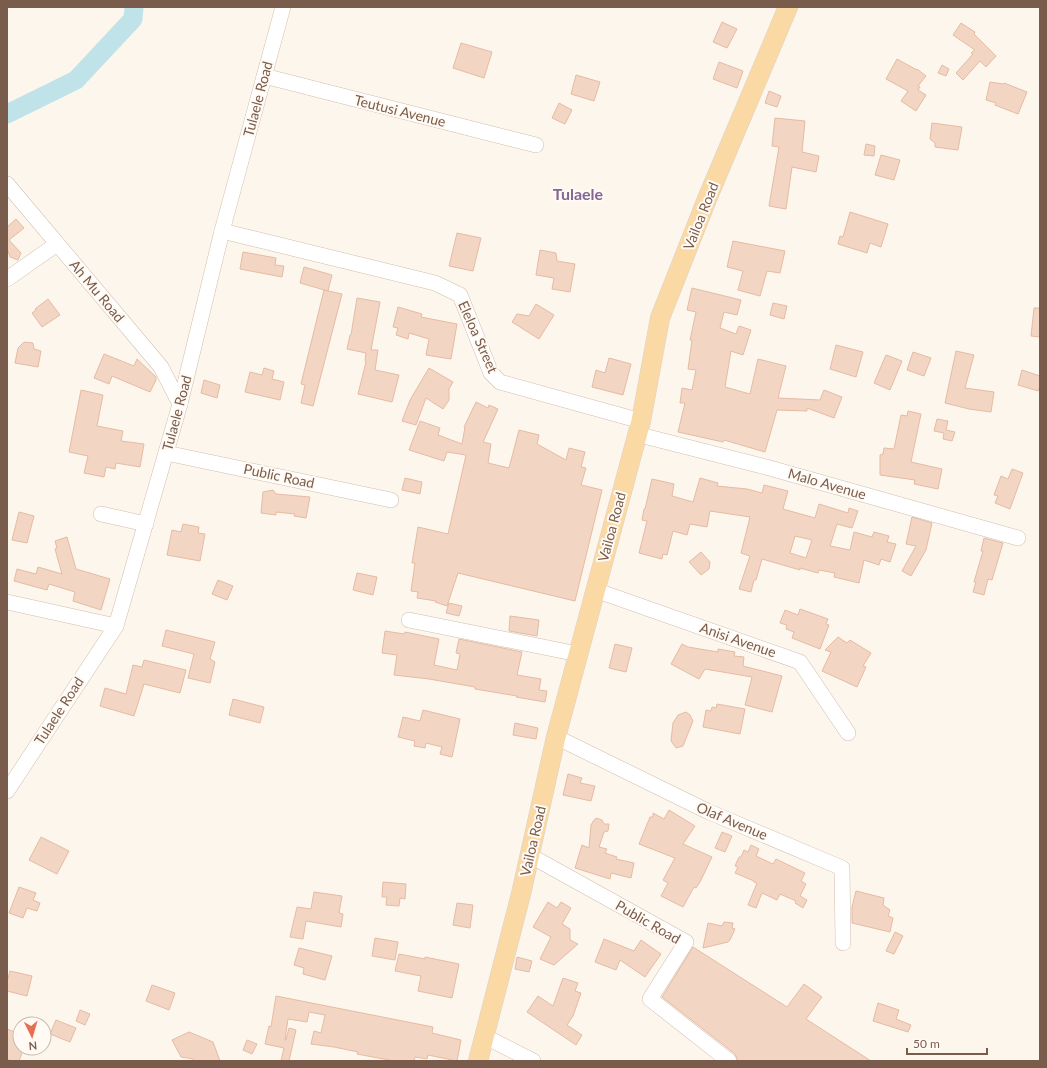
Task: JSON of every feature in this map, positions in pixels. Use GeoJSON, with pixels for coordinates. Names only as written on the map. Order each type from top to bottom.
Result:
{"type":"FeatureCollection","features":[{"type":"Feature","properties":{"kind":"main road","name":"Vailoa Road"},"geometry":{"type":"LineString","coordinates":[[478,1061],[521,894],[556,737],[639,427],[660,318],[707,199],[788,7]]}},
{"type":"Feature","properties":{"kind":"street","name":"Tulaele Road"},"geometry":{"type":"LineString","coordinates":[[7,791],[116,626],[180,404],[222,231],[283,7]]}},
{"type":"Feature","properties":{"kind":"street","name":"Teutusi Avenue"},"geometry":{"type":"LineString","coordinates":[[264,76],[536,145]]}},
{"type":"Feature","properties":{"kind":"street","name":"Ah Mu Road"},"geometry":{"type":"LineString","coordinates":[[7,184],[162,367],[180,404]]}},
{"type":"Feature","properties":{"kind":"street","name":"Eleloa Street"},"geometry":{"type":"LineString","coordinates":[[222,231],[435,283],[460,295],[491,373],[500,382],[639,427]]}},
{"type":"Feature","properties":{"kind":"street"},"geometry":{"type":"LineString","coordinates":[[7,279],[58,244]]}},
{"type":"Feature","properties":{"kind":"street","name":"Malo Avenue"},"geometry":{"type":"LineString","coordinates":[[639,427],[766,467],[1018,538]]}},
{"type":"Feature","properties":{"kind":"street","name":"Public Road"},"geometry":{"type":"LineString","coordinates":[[166,453],[391,500]]}},
{"type":"Feature","properties":{"kind":"street"},"geometry":{"type":"LineString","coordinates":[[101,514],[146,524]]}},
{"type":"Feature","properties":{"kind":"street","name":"Anisi Avenue"},"geometry":{"type":"LineString","coordinates":[[595,590],[800,662],[848,733]]}},
{"type":"Feature","properties":{"kind":"street"},"geometry":{"type":"LineString","coordinates":[[7,602],[116,626]]}},
{"type":"Feature","properties":{"kind":"street"},"geometry":{"type":"LineString","coordinates":[[409,620],[578,654]]}},
{"type":"Feature","properties":{"kind":"street","name":"Olaf Avenue"},"geometry":{"type":"LineString","coordinates":[[556,737],[707,811],[842,868],[843,943]]}},
{"type":"Feature","properties":{"kind":"street","name":"Public Road"},"geometry":{"type":"LineString","coordinates":[[529,855],[686,942],[650,999],[729,1061]]}},
{"type":"Feature","properties":{"kind":"street"},"geometry":{"type":"LineString","coordinates":[[484,1036],[533,1061]]}},
{"type":"Feature","properties":{"kind":"building"},"geometry":{"type":"Polygon","coordinates":[[[722,22],[737,29],[727,48],[713,42],[722,22]]]}},
{"type":"Feature","properties":{"kind":"building"},"geometry":{"type":"Polygon","coordinates":[[[961,23],[975,32],[974,34],[996,56],[986,67],[980,61],[963,80],[956,73],[975,50],[953,35],[961,23]]]}},
{"type":"Feature","properties":{"kind":"building"},"geometry":{"type":"Polygon","coordinates":[[[461,43],[492,52],[484,78],[453,68],[461,43]]]}},
{"type":"Feature","properties":{"kind":"building"},"geometry":{"type":"Polygon","coordinates":[[[897,59],[917,69],[926,76],[918,86],[920,87],[918,90],[926,95],[916,111],[901,101],[908,91],[886,79],[897,59]]]}},
{"type":"Feature","properties":{"kind":"building"},"geometry":{"type":"Polygon","coordinates":[[[719,62],[743,71],[737,88],[713,79],[719,62]]]}},
{"type":"Feature","properties":{"kind":"building"},"geometry":{"type":"Polygon","coordinates":[[[942,65],[949,69],[946,76],[938,73],[942,65]]]}},
{"type":"Feature","properties":{"kind":"building"},"geometry":{"type":"Polygon","coordinates":[[[576,75],[600,82],[594,101],[571,94],[576,75]]]}},
{"type":"Feature","properties":{"kind":"building"},"geometry":{"type":"Polygon","coordinates":[[[990,82],[1004,83],[1027,92],[1018,114],[995,105],[996,103],[986,100],[990,82]]]}},
{"type":"Feature","properties":{"kind":"building"},"geometry":{"type":"Polygon","coordinates":[[[769,91],[781,96],[777,107],[765,103],[769,91]]]}},
{"type":"Feature","properties":{"kind":"building"},"geometry":{"type":"Polygon","coordinates":[[[559,103],[572,110],[565,124],[552,118],[559,103]]]}},
{"type":"Feature","properties":{"kind":"building"},"geometry":{"type":"Polygon","coordinates":[[[775,118],[805,121],[802,152],[819,156],[816,172],[792,167],[786,209],[769,206],[779,147],[772,146],[775,118]]]}},
{"type":"Feature","properties":{"kind":"building"},"geometry":{"type":"Polygon","coordinates":[[[932,123],[962,127],[958,150],[935,147],[935,143],[930,139],[932,123]]]}},
{"type":"Feature","properties":{"kind":"building"},"geometry":{"type":"Polygon","coordinates":[[[866,144],[875,146],[874,156],[864,155],[866,144]]]}},
{"type":"Feature","properties":{"kind":"building"},"geometry":{"type":"Polygon","coordinates":[[[881,155],[900,160],[894,180],[875,175],[881,155]]]}},
{"type":"Feature","properties":{"kind":"building"},"geometry":{"type":"Polygon","coordinates":[[[850,212],[888,224],[881,247],[870,243],[867,253],[838,244],[840,236],[843,237],[850,212]]]}},
{"type":"Feature","properties":{"kind":"building"},"geometry":{"type":"Polygon","coordinates":[[[16,219],[24,228],[9,240],[21,253],[18,260],[10,257],[7,248],[7,227],[16,219]]]}},
{"type":"Feature","properties":{"kind":"building"},"geometry":{"type":"Polygon","coordinates":[[[457,233],[481,238],[473,271],[449,266],[457,233]]]}},
{"type":"Feature","properties":{"kind":"building"},"geometry":{"type":"Polygon","coordinates":[[[733,241],[785,251],[780,273],[767,271],[760,296],[738,290],[743,271],[727,267],[733,241]]]}},
{"type":"Feature","properties":{"kind":"building"},"geometry":{"type":"Polygon","coordinates":[[[540,250],[556,253],[557,261],[575,264],[570,292],[552,289],[554,278],[536,275],[540,250]]]}},
{"type":"Feature","properties":{"kind":"building"},"geometry":{"type":"Polygon","coordinates":[[[243,252],[276,258],[275,265],[284,266],[282,277],[240,269],[243,252]]]}},
{"type":"Feature","properties":{"kind":"building"},"geometry":{"type":"Polygon","coordinates":[[[304,267],[332,275],[328,291],[300,283],[304,267]]]}},
{"type":"Feature","properties":{"kind":"building"},"geometry":{"type":"Polygon","coordinates":[[[692,288],[741,300],[737,315],[724,312],[720,328],[736,334],[739,326],[751,330],[743,355],[731,351],[725,387],[750,394],[758,359],[786,366],[778,398],[820,400],[824,390],[842,397],[834,418],[807,408],[807,411],[777,410],[765,452],[724,440],[723,442],[678,432],[685,403],[680,403],[682,388],[692,390],[696,370],[688,369],[692,340],[690,340],[696,312],[687,310],[692,288]]]}},
{"type":"Feature","properties":{"kind":"building"},"geometry":{"type":"Polygon","coordinates":[[[324,290],[342,294],[313,406],[301,403],[305,385],[301,384],[324,290]]]}},
{"type":"Feature","properties":{"kind":"building"},"geometry":{"type":"Polygon","coordinates":[[[357,298],[380,302],[371,350],[378,350],[375,370],[399,375],[392,402],[358,394],[366,362],[366,353],[347,349],[351,335],[357,298]]]}},
{"type":"Feature","properties":{"kind":"building"},"geometry":{"type":"Polygon","coordinates":[[[48,299],[60,315],[42,327],[32,313],[48,299]]]}},
{"type":"Feature","properties":{"kind":"building"},"geometry":{"type":"Polygon","coordinates":[[[773,303],[787,306],[784,319],[770,315],[773,303]]]}},
{"type":"Feature","properties":{"kind":"building"},"geometry":{"type":"Polygon","coordinates":[[[536,304],[554,315],[539,339],[512,322],[517,314],[529,316],[536,304]]]}},
{"type":"Feature","properties":{"kind":"building"},"geometry":{"type":"Polygon","coordinates":[[[398,307],[422,314],[421,317],[457,324],[451,359],[426,355],[429,339],[409,333],[408,339],[396,335],[398,328],[393,327],[398,307]]]}},
{"type":"Feature","properties":{"kind":"building"},"geometry":{"type":"Polygon","coordinates":[[[1034,308],[1040,308],[1040,337],[1031,336],[1034,308]]]}},
{"type":"Feature","properties":{"kind":"building"},"geometry":{"type":"Polygon","coordinates":[[[24,342],[33,343],[34,349],[41,351],[38,367],[15,363],[18,348],[24,342]]]}},
{"type":"Feature","properties":{"kind":"building"},"geometry":{"type":"Polygon","coordinates":[[[836,345],[863,352],[856,377],[830,369],[836,345]]]}},
{"type":"Feature","properties":{"kind":"building"},"geometry":{"type":"Polygon","coordinates":[[[956,351],[974,355],[965,388],[994,392],[991,412],[969,409],[945,403],[956,351]]]}},
{"type":"Feature","properties":{"kind":"building"},"geometry":{"type":"Polygon","coordinates":[[[913,352],[931,358],[924,376],[907,370],[913,352]]]}},
{"type":"Feature","properties":{"kind":"building"},"geometry":{"type":"Polygon","coordinates":[[[104,354],[134,366],[137,359],[156,377],[150,392],[112,376],[109,384],[94,378],[104,354]]]}},
{"type":"Feature","properties":{"kind":"building"},"geometry":{"type":"Polygon","coordinates":[[[886,355],[902,361],[890,390],[874,383],[886,355]]]}},
{"type":"Feature","properties":{"kind":"building"},"geometry":{"type":"Polygon","coordinates":[[[609,358],[631,364],[623,395],[592,387],[596,370],[605,373],[609,358]]]}},
{"type":"Feature","properties":{"kind":"building"},"geometry":{"type":"Polygon","coordinates":[[[264,368],[274,371],[272,379],[284,382],[280,400],[245,392],[250,372],[262,375],[264,368]]]}},
{"type":"Feature","properties":{"kind":"building"},"geometry":{"type":"Polygon","coordinates":[[[429,368],[453,382],[449,389],[449,400],[443,409],[426,398],[416,425],[402,421],[410,400],[429,368]]]}},
{"type":"Feature","properties":{"kind":"building"},"geometry":{"type":"Polygon","coordinates":[[[1022,370],[1040,376],[1038,391],[1018,385],[1022,370]]]}},
{"type":"Feature","properties":{"kind":"building"},"geometry":{"type":"Polygon","coordinates":[[[204,380],[220,385],[217,398],[201,393],[204,380]]]}},
{"type":"Feature","properties":{"kind":"building"},"geometry":{"type":"Polygon","coordinates":[[[81,390],[103,395],[97,426],[123,431],[121,441],[144,444],[140,467],[116,463],[115,469],[106,467],[104,477],[84,473],[88,456],[69,452],[81,390]]]}},
{"type":"Feature","properties":{"kind":"building"},"geometry":{"type":"Polygon","coordinates":[[[476,402],[488,408],[489,405],[498,409],[483,442],[491,444],[488,463],[509,468],[519,430],[539,435],[537,444],[566,460],[569,448],[585,452],[581,467],[586,468],[581,485],[602,490],[575,601],[458,573],[447,606],[435,602],[436,601],[417,598],[418,592],[411,591],[415,563],[412,563],[418,527],[448,534],[466,455],[447,452],[444,461],[409,450],[420,421],[440,428],[438,435],[462,444],[464,427],[476,402]]]}},
{"type":"Feature","properties":{"kind":"building"},"geometry":{"type":"Polygon","coordinates":[[[908,411],[921,414],[911,462],[942,469],[938,489],[914,484],[915,480],[880,475],[880,455],[883,454],[884,448],[894,449],[901,415],[907,416],[908,411]]]}},
{"type":"Feature","properties":{"kind":"building"},"geometry":{"type":"Polygon","coordinates":[[[937,419],[948,421],[946,430],[955,432],[952,441],[943,439],[944,433],[934,431],[937,419]]]}},
{"type":"Feature","properties":{"kind":"building"},"geometry":{"type":"Polygon","coordinates":[[[1012,469],[1023,473],[1010,509],[995,503],[998,496],[994,495],[1001,476],[1008,479],[1012,469]]]}},
{"type":"Feature","properties":{"kind":"building"},"geometry":{"type":"Polygon","coordinates":[[[405,478],[422,482],[420,494],[402,490],[405,478]]]}},
{"type":"Feature","properties":{"kind":"building"},"geometry":{"type":"Polygon","coordinates":[[[700,478],[718,483],[717,486],[747,489],[762,493],[764,485],[788,491],[783,509],[815,518],[819,504],[848,513],[849,508],[858,511],[852,528],[837,524],[830,546],[850,550],[854,532],[872,537],[874,532],[889,536],[887,542],[896,544],[890,562],[881,559],[879,565],[864,560],[859,583],[834,577],[835,573],[819,570],[818,573],[800,568],[800,570],[762,559],[751,592],[739,589],[750,556],[741,553],[750,517],[710,511],[707,527],[690,524],[687,535],[673,531],[667,555],[663,554],[662,559],[639,553],[647,521],[642,520],[652,479],[674,484],[672,496],[693,502],[700,478]],[[795,536],[790,553],[806,558],[812,540],[795,536]]]}},
{"type":"Feature","properties":{"kind":"building"},"geometry":{"type":"Polygon","coordinates":[[[273,490],[276,494],[310,497],[306,518],[294,516],[295,514],[276,512],[276,515],[261,513],[263,492],[273,490]]]}},
{"type":"Feature","properties":{"kind":"building"},"geometry":{"type":"Polygon","coordinates":[[[19,512],[34,516],[27,543],[12,540],[19,512]]]}},
{"type":"Feature","properties":{"kind":"building"},"geometry":{"type":"Polygon","coordinates":[[[912,517],[932,523],[926,550],[911,576],[902,571],[916,546],[906,544],[912,517]]]}},
{"type":"Feature","properties":{"kind":"building"},"geometry":{"type":"Polygon","coordinates":[[[183,524],[199,527],[198,533],[205,534],[200,561],[167,555],[172,530],[181,532],[183,524]]]}},
{"type":"Feature","properties":{"kind":"building"},"geometry":{"type":"Polygon","coordinates":[[[67,537],[76,569],[110,579],[101,610],[73,601],[75,592],[49,584],[47,590],[14,581],[17,569],[36,574],[38,567],[62,574],[55,549],[57,548],[55,541],[67,537]]]}},
{"type":"Feature","properties":{"kind":"building"},"geometry":{"type":"Polygon","coordinates":[[[984,538],[1003,543],[992,580],[988,579],[984,595],[973,592],[976,582],[974,582],[983,551],[981,551],[984,538]]]}},
{"type":"Feature","properties":{"kind":"building"},"geometry":{"type":"Polygon","coordinates":[[[701,552],[710,562],[709,569],[701,575],[689,562],[701,552]]]}},
{"type":"Feature","properties":{"kind":"building"},"geometry":{"type":"Polygon","coordinates":[[[357,573],[377,577],[373,595],[353,590],[357,573]]]}},
{"type":"Feature","properties":{"kind":"building"},"geometry":{"type":"Polygon","coordinates":[[[218,580],[233,586],[227,600],[212,594],[218,580]]]}},
{"type":"Feature","properties":{"kind":"building"},"geometry":{"type":"Polygon","coordinates":[[[449,603],[462,606],[459,616],[446,613],[449,603]]]}},
{"type":"Feature","properties":{"kind":"building"},"geometry":{"type":"Polygon","coordinates":[[[800,609],[828,619],[826,624],[829,625],[820,649],[792,638],[794,632],[786,629],[787,625],[780,623],[785,610],[798,615],[800,609]]]}},
{"type":"Feature","properties":{"kind":"building"},"geometry":{"type":"Polygon","coordinates":[[[510,616],[539,620],[537,636],[509,631],[510,616]]]}},
{"type":"Feature","properties":{"kind":"building"},"geometry":{"type":"Polygon","coordinates":[[[166,630],[215,642],[210,659],[215,662],[210,683],[188,678],[194,654],[162,646],[166,630]]]}},
{"type":"Feature","properties":{"kind":"building"},"geometry":{"type":"Polygon","coordinates":[[[385,631],[404,634],[405,632],[439,639],[434,665],[457,670],[460,654],[456,653],[459,639],[522,652],[517,675],[541,679],[539,690],[547,691],[545,702],[475,689],[475,687],[394,675],[397,655],[382,653],[385,631]]]}},
{"type":"Feature","properties":{"kind":"building"},"geometry":{"type":"Polygon","coordinates":[[[838,637],[847,643],[850,640],[871,653],[863,666],[866,667],[857,687],[822,671],[831,652],[825,650],[838,637]]]}},
{"type":"Feature","properties":{"kind":"building"},"geometry":{"type":"Polygon","coordinates":[[[615,644],[632,648],[626,672],[609,668],[615,644]]]}},
{"type":"Feature","properties":{"kind":"building"},"geometry":{"type":"Polygon","coordinates":[[[682,644],[688,647],[718,652],[718,649],[735,652],[734,656],[744,657],[743,666],[782,676],[772,712],[745,705],[752,677],[705,669],[699,679],[671,664],[682,644]]]}},
{"type":"Feature","properties":{"kind":"building"},"geometry":{"type":"Polygon","coordinates":[[[144,660],[186,670],[180,693],[144,684],[134,716],[100,706],[105,688],[126,694],[133,665],[142,667],[144,660]]]}},
{"type":"Feature","properties":{"kind":"building"},"geometry":{"type":"Polygon","coordinates":[[[233,699],[264,707],[260,723],[229,715],[233,699]]]}},
{"type":"Feature","properties":{"kind":"building"},"geometry":{"type":"Polygon","coordinates":[[[717,704],[745,709],[740,734],[703,727],[706,710],[711,711],[712,707],[716,708],[717,704]]]}},
{"type":"Feature","properties":{"kind":"building"},"geometry":{"type":"Polygon","coordinates":[[[423,710],[460,719],[452,757],[440,754],[442,747],[426,743],[425,748],[414,746],[415,741],[398,737],[403,717],[420,721],[423,710]]]}},
{"type":"Feature","properties":{"kind":"building"},"geometry":{"type":"Polygon","coordinates":[[[686,712],[690,715],[693,721],[683,746],[676,748],[671,741],[673,723],[678,715],[686,712]]]}},
{"type":"Feature","properties":{"kind":"building"},"geometry":{"type":"Polygon","coordinates":[[[515,723],[538,728],[536,739],[513,735],[515,723]]]}},
{"type":"Feature","properties":{"kind":"building"},"geometry":{"type":"Polygon","coordinates":[[[568,774],[582,778],[580,783],[595,786],[591,801],[563,795],[568,774]]]}},
{"type":"Feature","properties":{"kind":"building"},"geometry":{"type":"Polygon","coordinates":[[[669,810],[695,826],[683,844],[712,857],[700,882],[696,888],[694,887],[683,907],[661,896],[668,883],[663,880],[675,858],[639,844],[650,817],[653,817],[653,813],[664,819],[669,810]]]}},
{"type":"Feature","properties":{"kind":"building"},"geometry":{"type":"Polygon","coordinates":[[[596,818],[602,820],[604,824],[609,824],[608,831],[604,832],[599,847],[607,849],[605,853],[617,857],[616,859],[634,863],[631,878],[611,873],[610,879],[575,868],[582,845],[589,848],[591,825],[596,818]]]}},
{"type":"Feature","properties":{"kind":"building"},"geometry":{"type":"Polygon","coordinates":[[[722,832],[732,836],[725,852],[715,848],[722,832]]]}},
{"type":"Feature","properties":{"kind":"building"},"geometry":{"type":"Polygon","coordinates":[[[41,837],[69,851],[57,874],[29,860],[41,837]]]}},
{"type":"Feature","properties":{"kind":"building"},"geometry":{"type":"Polygon","coordinates":[[[751,845],[759,849],[756,856],[773,864],[776,859],[805,873],[801,881],[806,884],[800,896],[807,900],[803,908],[795,903],[796,901],[780,894],[777,900],[762,893],[756,908],[748,905],[757,883],[735,873],[738,867],[735,866],[744,850],[748,852],[751,845]]]}},
{"type":"Feature","properties":{"kind":"building"},"geometry":{"type":"Polygon","coordinates":[[[383,882],[406,884],[405,899],[400,898],[399,906],[386,905],[387,897],[382,897],[383,882]]]}},
{"type":"Feature","properties":{"kind":"building"},"geometry":{"type":"Polygon","coordinates":[[[19,887],[36,893],[33,900],[40,903],[37,911],[27,908],[23,918],[9,913],[19,887]]]}},
{"type":"Feature","properties":{"kind":"building"},"geometry":{"type":"Polygon","coordinates":[[[856,891],[884,898],[883,905],[890,910],[888,916],[893,918],[890,932],[852,923],[852,907],[856,891]]]}},
{"type":"Feature","properties":{"kind":"building"},"geometry":{"type":"Polygon","coordinates":[[[314,892],[342,896],[339,913],[343,914],[341,927],[306,921],[303,939],[290,937],[297,907],[311,909],[314,892]]]}},
{"type":"Feature","properties":{"kind":"building"},"geometry":{"type":"Polygon","coordinates":[[[548,902],[557,908],[561,902],[571,908],[562,924],[570,929],[570,940],[578,944],[554,965],[540,959],[551,937],[533,927],[548,902]]]}},
{"type":"Feature","properties":{"kind":"building"},"geometry":{"type":"Polygon","coordinates":[[[457,903],[473,905],[470,928],[453,925],[457,903]]]}},
{"type":"Feature","properties":{"kind":"building"},"geometry":{"type":"Polygon","coordinates":[[[724,922],[733,923],[732,928],[735,929],[730,940],[728,942],[703,948],[708,923],[722,926],[724,922]]]}},
{"type":"Feature","properties":{"kind":"building"},"geometry":{"type":"Polygon","coordinates":[[[895,932],[903,936],[894,954],[886,951],[895,932]]]}},
{"type":"Feature","properties":{"kind":"building"},"geometry":{"type":"Polygon","coordinates":[[[375,938],[398,942],[395,960],[372,956],[375,938]]]}},
{"type":"Feature","properties":{"kind":"building"},"geometry":{"type":"Polygon","coordinates":[[[604,939],[634,951],[641,940],[661,954],[645,977],[620,960],[616,970],[595,962],[604,939]]]}},
{"type":"Feature","properties":{"kind":"building"},"geometry":{"type":"Polygon","coordinates":[[[693,947],[787,1007],[804,984],[822,997],[806,1019],[871,1061],[738,1061],[735,1054],[662,997],[693,947]]]}},
{"type":"Feature","properties":{"kind":"building"},"geometry":{"type":"Polygon","coordinates":[[[299,948],[332,956],[325,980],[303,974],[304,968],[294,965],[299,948]]]}},
{"type":"Feature","properties":{"kind":"building"},"geometry":{"type":"Polygon","coordinates":[[[399,954],[425,959],[425,957],[459,964],[452,998],[418,991],[421,976],[395,971],[399,954]]]}},
{"type":"Feature","properties":{"kind":"building"},"geometry":{"type":"Polygon","coordinates":[[[517,957],[532,961],[529,972],[515,969],[517,957]]]}},
{"type":"Feature","properties":{"kind":"building"},"geometry":{"type":"Polygon","coordinates":[[[10,971],[32,976],[27,996],[7,991],[7,982],[10,971]]]}},
{"type":"Feature","properties":{"kind":"building"},"geometry":{"type":"Polygon","coordinates":[[[563,978],[578,983],[575,991],[581,993],[573,1016],[567,1025],[582,1035],[576,1045],[527,1012],[538,996],[553,1006],[563,978]]]}},
{"type":"Feature","properties":{"kind":"building"},"geometry":{"type":"Polygon","coordinates":[[[152,985],[175,993],[169,1010],[146,1001],[152,985]]]}},
{"type":"Feature","properties":{"kind":"building"},"geometry":{"type":"Polygon","coordinates":[[[276,996],[433,1027],[432,1033],[461,1040],[457,1061],[428,1055],[427,1059],[415,1057],[414,1061],[394,1061],[357,1054],[358,1052],[334,1047],[311,1044],[314,1031],[321,1033],[325,1015],[309,1012],[307,1022],[288,1019],[285,1040],[289,1028],[296,1030],[289,1061],[281,1061],[284,1048],[265,1044],[269,1026],[271,1027],[276,996]]]}},
{"type":"Feature","properties":{"kind":"building"},"geometry":{"type":"Polygon","coordinates":[[[878,1003],[899,1010],[896,1019],[911,1025],[908,1032],[873,1021],[878,1003]]]}},
{"type":"Feature","properties":{"kind":"building"},"geometry":{"type":"Polygon","coordinates":[[[80,1010],[90,1014],[85,1025],[76,1021],[80,1010]]]}},
{"type":"Feature","properties":{"kind":"building"},"geometry":{"type":"Polygon","coordinates":[[[56,1020],[76,1028],[70,1042],[52,1035],[52,1029],[56,1020]]]}},
{"type":"Feature","properties":{"kind":"building"},"geometry":{"type":"Polygon","coordinates":[[[7,1029],[12,1031],[12,1056],[21,1056],[19,1061],[7,1059],[7,1029]]]}},
{"type":"Feature","properties":{"kind":"building"},"geometry":{"type":"Polygon","coordinates":[[[189,1032],[213,1042],[220,1061],[194,1061],[193,1059],[181,1057],[172,1040],[189,1032]]]}},
{"type":"Feature","properties":{"kind":"building"},"geometry":{"type":"Polygon","coordinates":[[[247,1040],[257,1044],[252,1054],[243,1050],[247,1040]]]}},
{"type":"Feature","properties":{"kind":"waterway"},"geometry":{"type":"LineString","coordinates":[[7,114],[76,80],[133,19],[134,7]]}},
{"type":"Feature","properties":{"kind":"district","name":"Tulaele"},"geometry":{"type":"Point","coordinates":[578,194]}}]}
